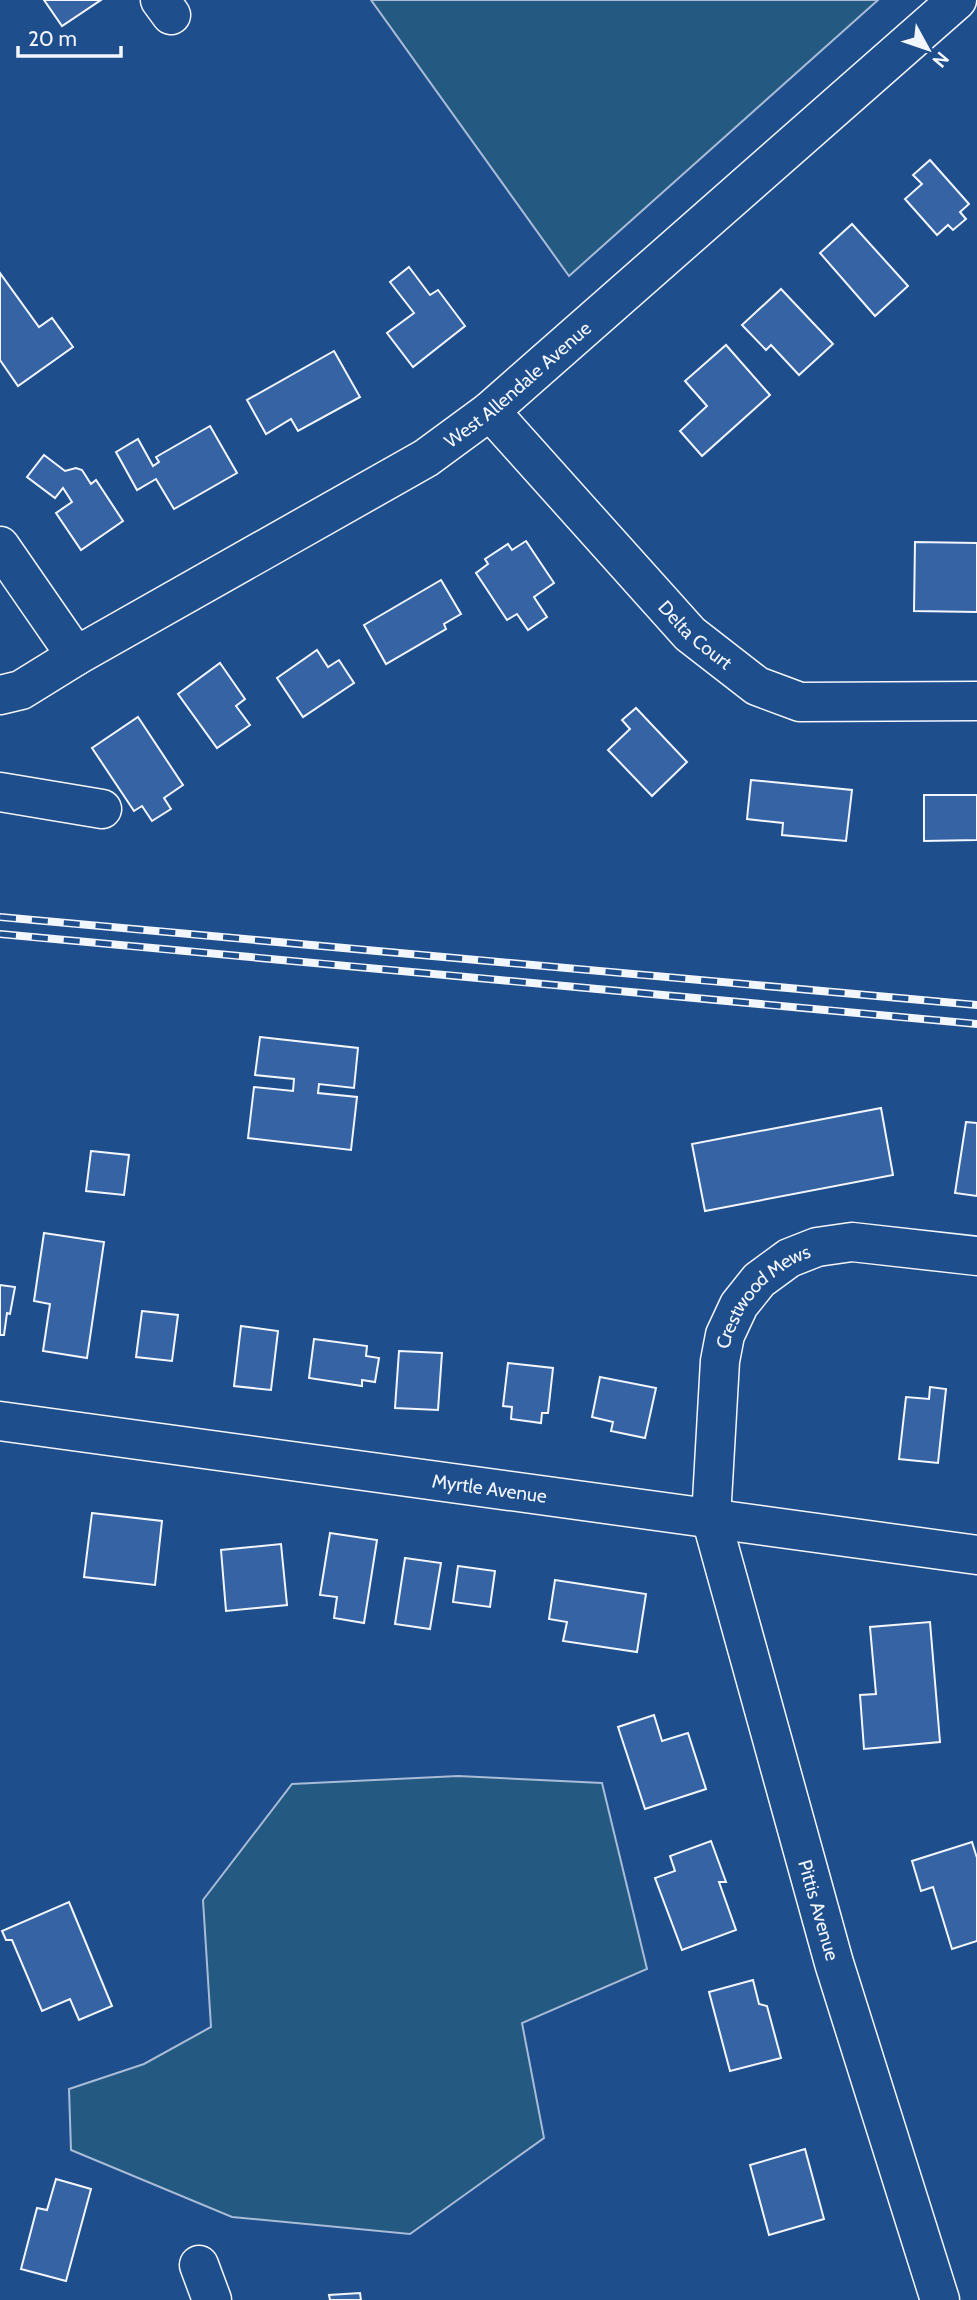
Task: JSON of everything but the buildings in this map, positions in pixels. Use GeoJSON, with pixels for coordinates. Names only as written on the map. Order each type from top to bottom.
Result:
{"type":"FeatureCollection","features":[{"type":"Feature","properties":{"kind":"street","name":"West Allendale Avenue"},"geometry":{"type":"LineString","coordinates":[[10,693],[426,458],[490,411],[957,0]]}},
{"type":"Feature","properties":{"kind":"street","name":"Delta Court"},"geometry":{"type":"LineString","coordinates":[[490,411],[690,634],[757,686],[800,702],[977,701]]}},
{"type":"Feature","properties":{"kind":"street"},"geometry":{"type":"LineString","coordinates":[[0,545],[76,656]]}},
{"type":"Feature","properties":{"kind":"street"},"geometry":{"type":"LineString","coordinates":[[0,792],[102,809]]}},
{"type":"Feature","properties":{"kind":"street","name":"Crestwood Mews"},"geometry":{"type":"LineString","coordinates":[[710,1518],[722,1348],[739,1305],[759,1280],[789,1258],[817,1247],[852,1242],[977,1256]]}},
{"type":"Feature","properties":{"kind":"street","name":"Myrtle Avenue"},"geometry":{"type":"LineString","coordinates":[[0,1421],[977,1555]]}},
{"type":"Feature","properties":{"kind":"street","name":"Pittis Avenue"},"geometry":{"type":"LineString","coordinates":[[710,1518],[834,1963],[940,2300]]}},
{"type":"Feature","properties":{"kind":"street"},"geometry":{"type":"LineString","coordinates":[[199,2265],[212,2300]]}},
{"type":"Feature","properties":{"kind":"shaded area"},"geometry":{"type":"Polygon","coordinates":[[[371,0],[878,0],[569,276],[371,0]]]}},
{"type":"Feature","properties":{"kind":"shaded area"},"geometry":{"type":"Polygon","coordinates":[[[458,1776],[602,1783],[647,1969],[522,2023],[544,2138],[410,2234],[232,2217],[71,2150],[69,2089],[144,2064],[211,2027],[203,1900],[292,1784],[458,1776]]]}},
{"type":"Feature","properties":{"kind":"railway"},"geometry":{"type":"LineString","coordinates":[[0,917],[977,1005]]}},
{"type":"Feature","properties":{"kind":"railway"},"geometry":{"type":"LineString","coordinates":[[0,934],[977,1024]]}}]}
